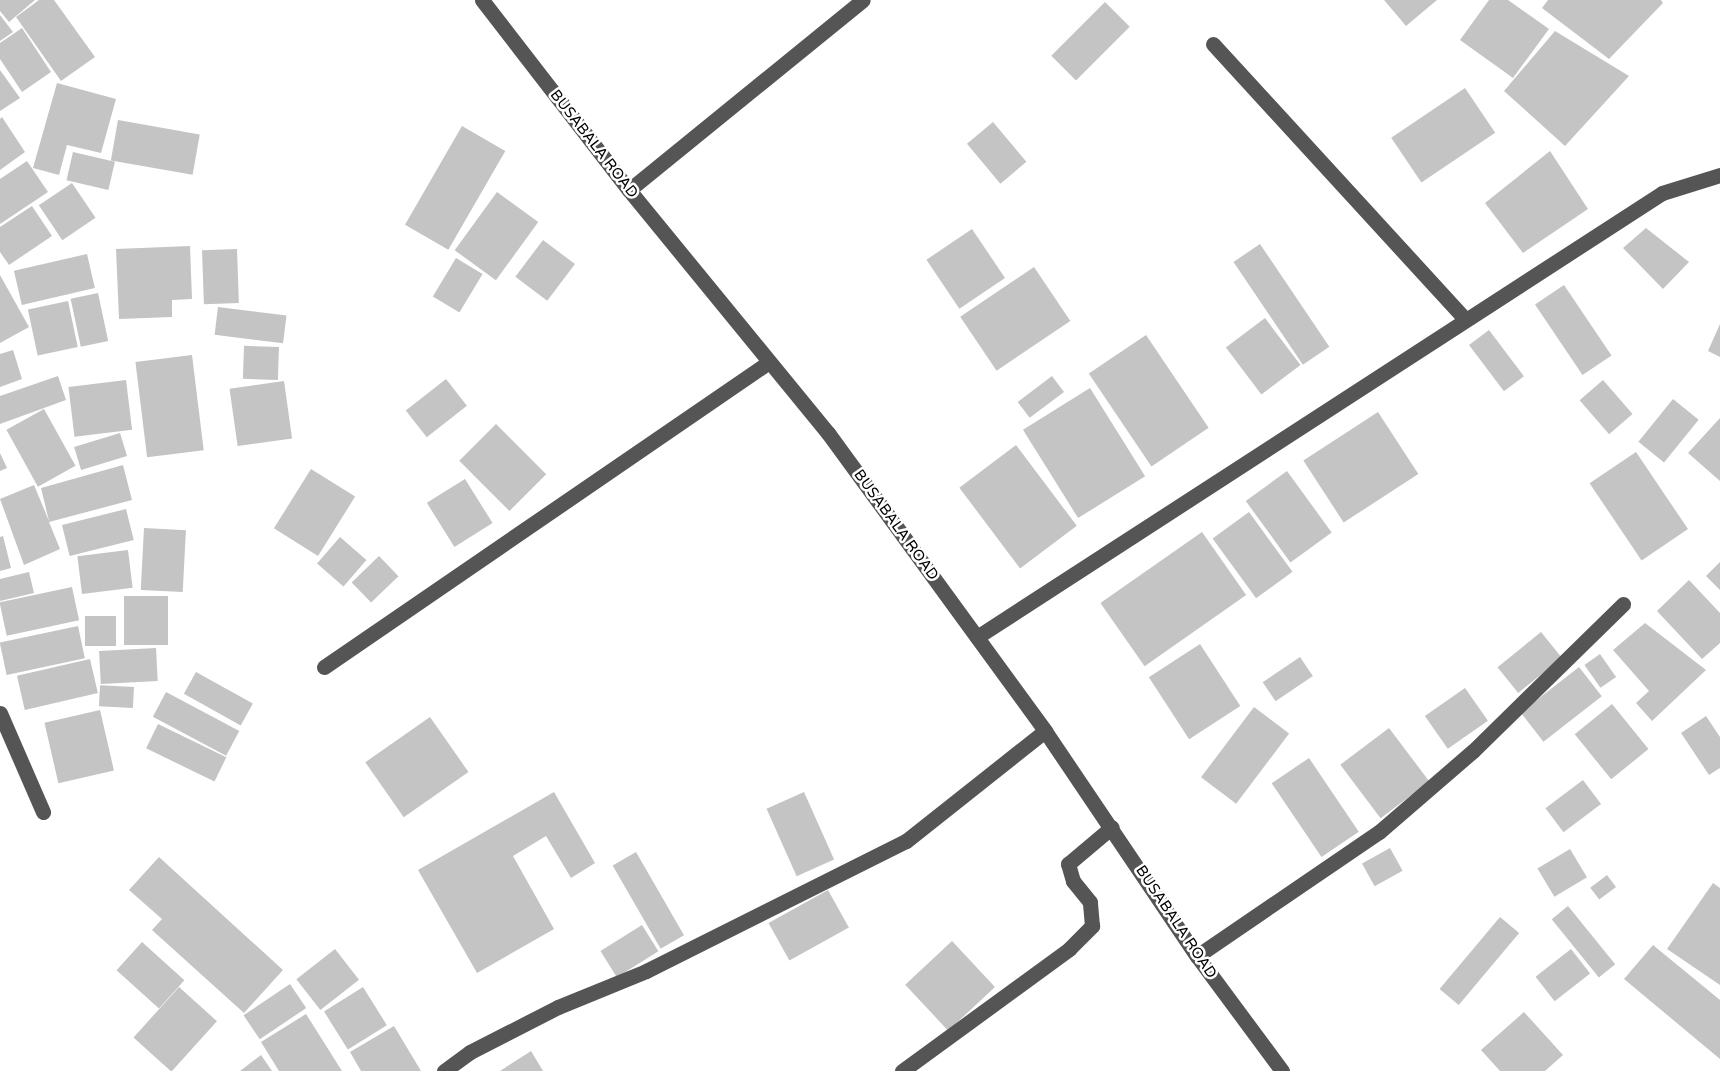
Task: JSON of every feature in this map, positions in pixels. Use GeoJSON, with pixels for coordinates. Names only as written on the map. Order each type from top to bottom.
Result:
{"type":"FeatureCollection","features":[{"type":"Feature","properties":{"kind":"street","name":"BUSABALA ROAD"},"geometry":{"type":"LineString","coordinates":[[482,0],[629,190],[828,433],[1045,731],[1197,956],[1282,1071]]}},
{"type":"Feature","properties":{"kind":"street"},"geometry":{"type":"LineString","coordinates":[[629,190],[863,0]]}},
{"type":"Feature","properties":{"kind":"street"},"geometry":{"type":"LineString","coordinates":[[1213,44],[1466,320]]}},
{"type":"Feature","properties":{"kind":"street"},"geometry":{"type":"LineString","coordinates":[[977,637],[1662,193],[1720,175]]}},
{"type":"Feature","properties":{"kind":"street"},"geometry":{"type":"LineString","coordinates":[[324,667],[769,362]]}},
{"type":"Feature","properties":{"kind":"street"},"geometry":{"type":"LineString","coordinates":[[1197,956],[1378,832],[1473,751],[1623,604]]}},
{"type":"Feature","properties":{"kind":"street"},"geometry":{"type":"LineString","coordinates":[[0,713],[43,812]]}},
{"type":"Feature","properties":{"kind":"street"},"geometry":{"type":"LineString","coordinates":[[444,1071],[470,1052],[558,1007],[645,971],[906,841],[1045,731]]}},
{"type":"Feature","properties":{"kind":"street"},"geometry":{"type":"LineString","coordinates":[[902,1071],[1070,949],[1092,926],[1090,902],[1073,881],[1068,864],[1112,827]]}},
{"type":"Feature","properties":{"kind":"building"},"geometry":{"type":"Polygon","coordinates":[[[0,0],[35,0],[9,22],[0,11],[0,0]]]}},
{"type":"Feature","properties":{"kind":"building"},"geometry":{"type":"Polygon","coordinates":[[[39,0],[54,0],[95,57],[61,81],[16,17],[39,0]]]}},
{"type":"Feature","properties":{"kind":"building"},"geometry":{"type":"Polygon","coordinates":[[[1384,0],[1437,0],[1406,26],[1384,0]]]}},
{"type":"Feature","properties":{"kind":"building"},"geometry":{"type":"Polygon","coordinates":[[[1489,0],[1508,0],[1549,29],[1513,78],[1460,40],[1489,0]]]}},
{"type":"Feature","properties":{"kind":"building"},"geometry":{"type":"Polygon","coordinates":[[[1548,0],[1661,0],[1663,3],[1609,59],[1542,8],[1548,0]]]}},
{"type":"Feature","properties":{"kind":"building"},"geometry":{"type":"Polygon","coordinates":[[[1105,2],[1130,27],[1076,80],[1051,56],[1105,2]]]}},
{"type":"Feature","properties":{"kind":"building"},"geometry":{"type":"Polygon","coordinates":[[[0,15],[13,32],[0,41],[0,15]]]}},
{"type":"Feature","properties":{"kind":"building"},"geometry":{"type":"Polygon","coordinates":[[[22,28],[51,72],[22,92],[0,59],[0,43],[22,28]]]}},
{"type":"Feature","properties":{"kind":"building"},"geometry":{"type":"Polygon","coordinates":[[[1555,31],[1629,76],[1565,146],[1504,91],[1555,31]]]}},
{"type":"Feature","properties":{"kind":"building"},"geometry":{"type":"Polygon","coordinates":[[[0,70],[20,98],[0,111],[0,70]]]}},
{"type":"Feature","properties":{"kind":"building"},"geometry":{"type":"Polygon","coordinates":[[[57,83],[116,99],[101,153],[67,145],[59,175],[33,168],[57,83]]]}},
{"type":"Feature","properties":{"kind":"building"},"geometry":{"type":"Polygon","coordinates":[[[1465,88],[1495,133],[1421,183],[1391,138],[1465,88]]]}},
{"type":"Feature","properties":{"kind":"building"},"geometry":{"type":"Polygon","coordinates":[[[2,117],[25,152],[0,170],[0,119],[2,117]]]}},
{"type":"Feature","properties":{"kind":"building"},"geometry":{"type":"Polygon","coordinates":[[[118,120],[200,134],[193,175],[111,160],[118,120]]]}},
{"type":"Feature","properties":{"kind":"building"},"geometry":{"type":"Polygon","coordinates":[[[993,122],[1026,162],[1000,184],[967,144],[993,122]]]}},
{"type":"Feature","properties":{"kind":"building"},"geometry":{"type":"Polygon","coordinates":[[[462,126],[505,151],[448,250],[405,225],[462,126]]]}},
{"type":"Feature","properties":{"kind":"building"},"geometry":{"type":"Polygon","coordinates":[[[1550,151],[1588,209],[1523,253],[1485,203],[1550,151]]]}},
{"type":"Feature","properties":{"kind":"building"},"geometry":{"type":"Polygon","coordinates":[[[73,152],[115,162],[108,190],[66,180],[73,152]]]}},
{"type":"Feature","properties":{"kind":"building"},"geometry":{"type":"Polygon","coordinates":[[[27,161],[48,192],[0,224],[0,179],[27,161]]]}},
{"type":"Feature","properties":{"kind":"building"},"geometry":{"type":"Polygon","coordinates":[[[72,183],[95,218],[62,240],[39,205],[72,183]]]}},
{"type":"Feature","properties":{"kind":"building"},"geometry":{"type":"Polygon","coordinates":[[[497,192],[538,222],[496,280],[455,250],[497,192]]]}},
{"type":"Feature","properties":{"kind":"building"},"geometry":{"type":"Polygon","coordinates":[[[32,206],[52,236],[9,265],[0,252],[0,227],[32,206]]]}},
{"type":"Feature","properties":{"kind":"building"},"geometry":{"type":"Polygon","coordinates":[[[1646,228],[1689,262],[1663,289],[1623,248],[1646,228]]]}},
{"type":"Feature","properties":{"kind":"building"},"geometry":{"type":"Polygon","coordinates":[[[972,229],[1005,278],[959,309],[926,260],[972,229]]]}},
{"type":"Feature","properties":{"kind":"building"},"geometry":{"type":"Polygon","coordinates":[[[543,240],[575,264],[547,301],[515,277],[543,240]]]}},
{"type":"Feature","properties":{"kind":"building"},"geometry":{"type":"Polygon","coordinates":[[[1260,244],[1329,347],[1303,365],[1233,262],[1260,244]]]}},
{"type":"Feature","properties":{"kind":"building"},"geometry":{"type":"Polygon","coordinates":[[[190,246],[192,299],[172,300],[172,317],[119,319],[116,249],[190,246]]]}},
{"type":"Feature","properties":{"kind":"building"},"geometry":{"type":"Polygon","coordinates":[[[237,249],[239,303],[204,304],[202,250],[237,249]]]}},
{"type":"Feature","properties":{"kind":"building"},"geometry":{"type":"Polygon","coordinates":[[[87,254],[95,288],[22,305],[14,271],[87,254]]]}},
{"type":"Feature","properties":{"kind":"building"},"geometry":{"type":"Polygon","coordinates":[[[456,258],[483,274],[459,313],[433,297],[456,258]]]}},
{"type":"Feature","properties":{"kind":"building"},"geometry":{"type":"Polygon","coordinates":[[[1034,267],[1070,321],[997,371],[960,317],[1034,267]]]}},
{"type":"Feature","properties":{"kind":"building"},"geometry":{"type":"Polygon","coordinates":[[[0,275],[29,327],[0,343],[0,275]]]}},
{"type":"Feature","properties":{"kind":"building"},"geometry":{"type":"Polygon","coordinates":[[[1564,285],[1612,355],[1583,375],[1535,305],[1564,285]]]}},
{"type":"Feature","properties":{"kind":"building"},"geometry":{"type":"Polygon","coordinates":[[[98,293],[108,341],[81,347],[71,299],[98,293]]]}},
{"type":"Feature","properties":{"kind":"building"},"geometry":{"type":"Polygon","coordinates":[[[68,301],[78,347],[38,355],[28,310],[68,301]]]}},
{"type":"Feature","properties":{"kind":"building"},"geometry":{"type":"Polygon","coordinates":[[[218,307],[286,315],[283,343],[215,335],[218,307]]]}},
{"type":"Feature","properties":{"kind":"building"},"geometry":{"type":"Polygon","coordinates":[[[1265,318],[1301,365],[1261,395],[1226,347],[1265,318]]]}},
{"type":"Feature","properties":{"kind":"building"},"geometry":{"type":"Polygon","coordinates":[[[1720,324],[1720,357],[1708,351],[1720,324]]]}},
{"type":"Feature","properties":{"kind":"building"},"geometry":{"type":"Polygon","coordinates":[[[1489,330],[1524,376],[1504,391],[1469,345],[1489,330]]]}},
{"type":"Feature","properties":{"kind":"building"},"geometry":{"type":"Polygon","coordinates":[[[1146,335],[1209,428],[1151,466],[1089,374],[1146,335]]]}},
{"type":"Feature","properties":{"kind":"building"},"geometry":{"type":"Polygon","coordinates":[[[244,346],[279,347],[278,380],[243,379],[244,346]]]}},
{"type":"Feature","properties":{"kind":"building"},"geometry":{"type":"Polygon","coordinates":[[[13,350],[22,379],[0,387],[0,354],[13,350]]]}},
{"type":"Feature","properties":{"kind":"building"},"geometry":{"type":"Polygon","coordinates":[[[192,355],[204,450],[147,457],[135,362],[192,355]]]}},
{"type":"Feature","properties":{"kind":"building"},"geometry":{"type":"Polygon","coordinates":[[[58,376],[66,400],[0,424],[0,396],[58,376]]]}},
{"type":"Feature","properties":{"kind":"building"},"geometry":{"type":"Polygon","coordinates":[[[1052,376],[1064,392],[1030,418],[1018,402],[1052,376]]]}},
{"type":"Feature","properties":{"kind":"building"},"geometry":{"type":"Polygon","coordinates":[[[446,379],[467,406],[427,437],[406,410],[446,379]]]}},
{"type":"Feature","properties":{"kind":"building"},"geometry":{"type":"Polygon","coordinates":[[[126,380],[132,430],[75,437],[68,387],[126,380]]]}},
{"type":"Feature","properties":{"kind":"building"},"geometry":{"type":"Polygon","coordinates":[[[1603,380],[1633,414],[1609,434],[1580,400],[1603,380]]]}},
{"type":"Feature","properties":{"kind":"building"},"geometry":{"type":"Polygon","coordinates":[[[284,381],[292,438],[238,446],[230,389],[284,381]]]}},
{"type":"Feature","properties":{"kind":"building"},"geometry":{"type":"Polygon","coordinates":[[[1090,388],[1145,476],[1078,518],[1023,430],[1090,388]]]}},
{"type":"Feature","properties":{"kind":"building"},"geometry":{"type":"Polygon","coordinates":[[[1673,399],[1699,420],[1664,463],[1638,442],[1673,399]]]}},
{"type":"Feature","properties":{"kind":"building"},"geometry":{"type":"Polygon","coordinates":[[[44,409],[76,466],[38,487],[6,430],[44,409]]]}},
{"type":"Feature","properties":{"kind":"building"},"geometry":{"type":"Polygon","coordinates":[[[1378,412],[1418,474],[1344,523],[1303,460],[1378,412]]]}},
{"type":"Feature","properties":{"kind":"building"},"geometry":{"type":"Polygon","coordinates":[[[1720,418],[1720,481],[1688,453],[1720,418]]]}},
{"type":"Feature","properties":{"kind":"building"},"geometry":{"type":"Polygon","coordinates":[[[496,424],[546,474],[509,511],[459,461],[496,424]]]}},
{"type":"Feature","properties":{"kind":"building"},"geometry":{"type":"Polygon","coordinates":[[[120,433],[127,456],[81,470],[74,447],[120,433]]]}},
{"type":"Feature","properties":{"kind":"building"},"geometry":{"type":"Polygon","coordinates":[[[1016,445],[1077,526],[1020,568],[959,488],[1016,445]]]}},
{"type":"Feature","properties":{"kind":"building"},"geometry":{"type":"Polygon","coordinates":[[[1636,452],[1688,529],[1642,560],[1590,483],[1636,452]]]}},
{"type":"Feature","properties":{"kind":"building"},"geometry":{"type":"Polygon","coordinates":[[[0,453],[7,468],[0,471],[0,453]]]}},
{"type":"Feature","properties":{"kind":"building"},"geometry":{"type":"Polygon","coordinates":[[[123,465],[132,500],[49,522],[60,549],[24,565],[0,499],[34,485],[49,521],[41,488],[123,465]]]}},
{"type":"Feature","properties":{"kind":"building"},"geometry":{"type":"Polygon","coordinates":[[[311,469],[355,497],[318,556],[274,528],[311,469]]]}},
{"type":"Feature","properties":{"kind":"building"},"geometry":{"type":"Polygon","coordinates":[[[1287,471],[1332,532],[1290,562],[1246,501],[1287,471]]]}},
{"type":"Feature","properties":{"kind":"building"},"geometry":{"type":"Polygon","coordinates":[[[465,479],[493,523],[454,547],[427,503],[465,479]]]}},
{"type":"Feature","properties":{"kind":"building"},"geometry":{"type":"Polygon","coordinates":[[[126,509],[134,540],[70,556],[62,525],[126,509]]]}},
{"type":"Feature","properties":{"kind":"building"},"geometry":{"type":"Polygon","coordinates":[[[1249,512],[1292,572],[1256,598],[1213,538],[1249,512]]]}},
{"type":"Feature","properties":{"kind":"building"},"geometry":{"type":"Polygon","coordinates":[[[144,528],[186,530],[183,592],[141,590],[144,528]]]}},
{"type":"Feature","properties":{"kind":"building"},"geometry":{"type":"Polygon","coordinates":[[[1202,532],[1246,595],[1145,666],[1100,603],[1202,532]]]}},
{"type":"Feature","properties":{"kind":"building"},"geometry":{"type":"Polygon","coordinates":[[[3,536],[11,568],[0,571],[0,537],[3,536]]]}},
{"type":"Feature","properties":{"kind":"building"},"geometry":{"type":"Polygon","coordinates":[[[340,537],[366,560],[343,586],[317,563],[340,537]]]}},
{"type":"Feature","properties":{"kind":"building"},"geometry":{"type":"Polygon","coordinates":[[[128,550],[133,588],[82,594],[77,556],[128,550]]]}},
{"type":"Feature","properties":{"kind":"building"},"geometry":{"type":"Polygon","coordinates":[[[379,556],[398,576],[371,603],[352,582],[379,556]]]}},
{"type":"Feature","properties":{"kind":"building"},"geometry":{"type":"Polygon","coordinates":[[[1720,562],[1720,590],[1706,576],[1720,562]]]}},
{"type":"Feature","properties":{"kind":"building"},"geometry":{"type":"Polygon","coordinates":[[[29,572],[34,593],[0,601],[0,579],[29,572]]]}},
{"type":"Feature","properties":{"kind":"building"},"geometry":{"type":"Polygon","coordinates":[[[1689,580],[1720,613],[1720,643],[1702,659],[1657,611],[1689,580]]]}},
{"type":"Feature","properties":{"kind":"building"},"geometry":{"type":"Polygon","coordinates":[[[72,587],[79,620],[7,636],[0,602],[72,587]]]}},
{"type":"Feature","properties":{"kind":"building"},"geometry":{"type":"Polygon","coordinates":[[[124,596],[168,596],[168,645],[124,645],[124,596]]]}},
{"type":"Feature","properties":{"kind":"building"},"geometry":{"type":"Polygon","coordinates":[[[85,616],[116,616],[116,646],[85,646],[85,616]]]}},
{"type":"Feature","properties":{"kind":"building"},"geometry":{"type":"Polygon","coordinates":[[[1645,623],[1706,670],[1652,721],[1636,703],[1649,691],[1613,650],[1645,623]]]}},
{"type":"Feature","properties":{"kind":"building"},"geometry":{"type":"Polygon","coordinates":[[[78,626],[85,658],[7,675],[0,643],[78,626]]]}},
{"type":"Feature","properties":{"kind":"building"},"geometry":{"type":"Polygon","coordinates":[[[1541,632],[1562,658],[1518,693],[1497,667],[1541,632]]]}},
{"type":"Feature","properties":{"kind":"building"},"geometry":{"type":"Polygon","coordinates":[[[1200,644],[1240,706],[1189,739],[1149,677],[1200,644]]]}},
{"type":"Feature","properties":{"kind":"building"},"geometry":{"type":"Polygon","coordinates":[[[156,648],[158,681],[101,684],[99,651],[156,648]]]}},
{"type":"Feature","properties":{"kind":"building"},"geometry":{"type":"Polygon","coordinates":[[[1600,654],[1616,677],[1600,688],[1584,665],[1600,654]]]}},
{"type":"Feature","properties":{"kind":"building"},"geometry":{"type":"Polygon","coordinates":[[[1300,657],[1313,676],[1276,701],[1263,682],[1300,657]]]}},
{"type":"Feature","properties":{"kind":"building"},"geometry":{"type":"Polygon","coordinates":[[[90,659],[98,693],[25,710],[17,676],[90,659]]]}},
{"type":"Feature","properties":{"kind":"building"},"geometry":{"type":"Polygon","coordinates":[[[1579,667],[1602,696],[1543,742],[1521,713],[1579,667]]]}},
{"type":"Feature","properties":{"kind":"building"},"geometry":{"type":"Polygon","coordinates":[[[196,672],[253,704],[241,725],[184,694],[196,672]]]}},
{"type":"Feature","properties":{"kind":"building"},"geometry":{"type":"Polygon","coordinates":[[[100,685],[134,687],[133,708],[99,706],[100,685]]]}},
{"type":"Feature","properties":{"kind":"building"},"geometry":{"type":"Polygon","coordinates":[[[1465,688],[1488,721],[1448,749],[1425,716],[1465,688]]]}},
{"type":"Feature","properties":{"kind":"building"},"geometry":{"type":"Polygon","coordinates":[[[166,692],[239,731],[226,756],[153,717],[166,692]]]}},
{"type":"Feature","properties":{"kind":"building"},"geometry":{"type":"Polygon","coordinates":[[[1612,704],[1649,749],[1611,779],[1575,734],[1612,704]]]}},
{"type":"Feature","properties":{"kind":"building"},"geometry":{"type":"Polygon","coordinates":[[[1254,707],[1289,733],[1236,804],[1201,777],[1254,707]]]}},
{"type":"Feature","properties":{"kind":"building"},"geometry":{"type":"Polygon","coordinates":[[[100,710],[114,770],[58,783],[44,723],[100,710]]]}},
{"type":"Feature","properties":{"kind":"building"},"geometry":{"type":"Polygon","coordinates":[[[1706,716],[1720,737],[1720,768],[1709,775],[1681,733],[1706,716]]]}},
{"type":"Feature","properties":{"kind":"building"},"geometry":{"type":"Polygon","coordinates":[[[430,717],[468,772],[404,817],[365,762],[430,717]]]}},
{"type":"Feature","properties":{"kind":"building"},"geometry":{"type":"Polygon","coordinates":[[[158,724],[226,757],[214,782],[146,748],[158,724]]]}},
{"type":"Feature","properties":{"kind":"building"},"geometry":{"type":"Polygon","coordinates":[[[1389,728],[1429,782],[1381,818],[1340,765],[1389,728]]]}},
{"type":"Feature","properties":{"kind":"building"},"geometry":{"type":"Polygon","coordinates":[[[1309,758],[1359,832],[1321,857],[1272,783],[1309,758]]]}},
{"type":"Feature","properties":{"kind":"building"},"geometry":{"type":"Polygon","coordinates":[[[1583,780],[1601,804],[1564,832],[1545,808],[1583,780]]]}},
{"type":"Feature","properties":{"kind":"building"},"geometry":{"type":"Polygon","coordinates":[[[554,792],[595,863],[571,878],[546,836],[513,856],[554,929],[477,973],[418,870],[554,792]]]}},
{"type":"Feature","properties":{"kind":"building"},"geometry":{"type":"Polygon","coordinates":[[[804,792],[834,860],[797,876],[767,809],[804,792]]]}},
{"type":"Feature","properties":{"kind":"building"},"geometry":{"type":"Polygon","coordinates":[[[1390,848],[1403,871],[1375,886],[1362,864],[1390,848]]]}},
{"type":"Feature","properties":{"kind":"building"},"geometry":{"type":"Polygon","coordinates":[[[1570,849],[1587,877],[1554,897],[1537,869],[1570,849]]]}},
{"type":"Feature","properties":{"kind":"building"},"geometry":{"type":"Polygon","coordinates":[[[636,852],[684,935],[661,949],[613,866],[636,852]]]}},
{"type":"Feature","properties":{"kind":"building"},"geometry":{"type":"Polygon","coordinates":[[[159,857],[283,970],[244,1013],[152,930],[162,919],[129,890],[159,857]]]}},
{"type":"Feature","properties":{"kind":"building"},"geometry":{"type":"Polygon","coordinates":[[[1607,875],[1616,887],[1599,900],[1590,888],[1607,875]]]}},
{"type":"Feature","properties":{"kind":"building"},"geometry":{"type":"Polygon","coordinates":[[[1713,883],[1720,888],[1720,985],[1667,949],[1713,883]]]}},
{"type":"Feature","properties":{"kind":"building"},"geometry":{"type":"Polygon","coordinates":[[[828,890],[849,928],[789,961],[769,923],[828,890]]]}},
{"type":"Feature","properties":{"kind":"building"},"geometry":{"type":"Polygon","coordinates":[[[1568,906],[1615,964],[1599,978],[1552,919],[1568,906]]]}},
{"type":"Feature","properties":{"kind":"building"},"geometry":{"type":"Polygon","coordinates":[[[1500,917],[1519,933],[1459,1005],[1440,989],[1500,917]]]}},
{"type":"Feature","properties":{"kind":"building"},"geometry":{"type":"Polygon","coordinates":[[[642,925],[658,951],[617,977],[600,951],[642,925]]]}},
{"type":"Feature","properties":{"kind":"building"},"geometry":{"type":"Polygon","coordinates":[[[952,941],[995,987],[948,1031],[905,985],[952,941]]]}},
{"type":"Feature","properties":{"kind":"building"},"geometry":{"type":"Polygon","coordinates":[[[142,942],[184,980],[159,1008],[117,970],[142,942]]]}},
{"type":"Feature","properties":{"kind":"building"},"geometry":{"type":"Polygon","coordinates":[[[1653,945],[1720,1000],[1720,1059],[1624,979],[1653,945]]]}},
{"type":"Feature","properties":{"kind":"building"},"geometry":{"type":"Polygon","coordinates":[[[335,949],[359,980],[320,1010],[296,979],[335,949]]]}},
{"type":"Feature","properties":{"kind":"building"},"geometry":{"type":"Polygon","coordinates":[[[1571,949],[1590,973],[1555,1001],[1536,977],[1571,949]]]}},
{"type":"Feature","properties":{"kind":"building"},"geometry":{"type":"Polygon","coordinates":[[[290,984],[306,1008],[260,1039],[244,1015],[290,984]]]}},
{"type":"Feature","properties":{"kind":"building"},"geometry":{"type":"Polygon","coordinates":[[[179,987],[217,1021],[172,1071],[133,1038],[179,987]]]}},
{"type":"Feature","properties":{"kind":"building"},"geometry":{"type":"Polygon","coordinates":[[[363,987],[387,1025],[348,1050],[324,1011],[363,987]]]}},
{"type":"Feature","properties":{"kind":"building"},"geometry":{"type":"Polygon","coordinates":[[[1524,1012],[1563,1055],[1545,1071],[1500,1071],[1481,1050],[1524,1012]]]}},
{"type":"Feature","properties":{"kind":"building"},"geometry":{"type":"Polygon","coordinates":[[[306,1014],[342,1071],[279,1071],[261,1042],[306,1014]]]}},
{"type":"Feature","properties":{"kind":"building"},"geometry":{"type":"Polygon","coordinates":[[[394,1026],[421,1071],[361,1071],[350,1052],[394,1026]]]}},
{"type":"Feature","properties":{"kind":"building"},"geometry":{"type":"Polygon","coordinates":[[[531,1051],[543,1071],[500,1071],[531,1051]]]}},
{"type":"Feature","properties":{"kind":"building"},"geometry":{"type":"Polygon","coordinates":[[[261,1055],[272,1071],[240,1071],[261,1055]]]}}]}
